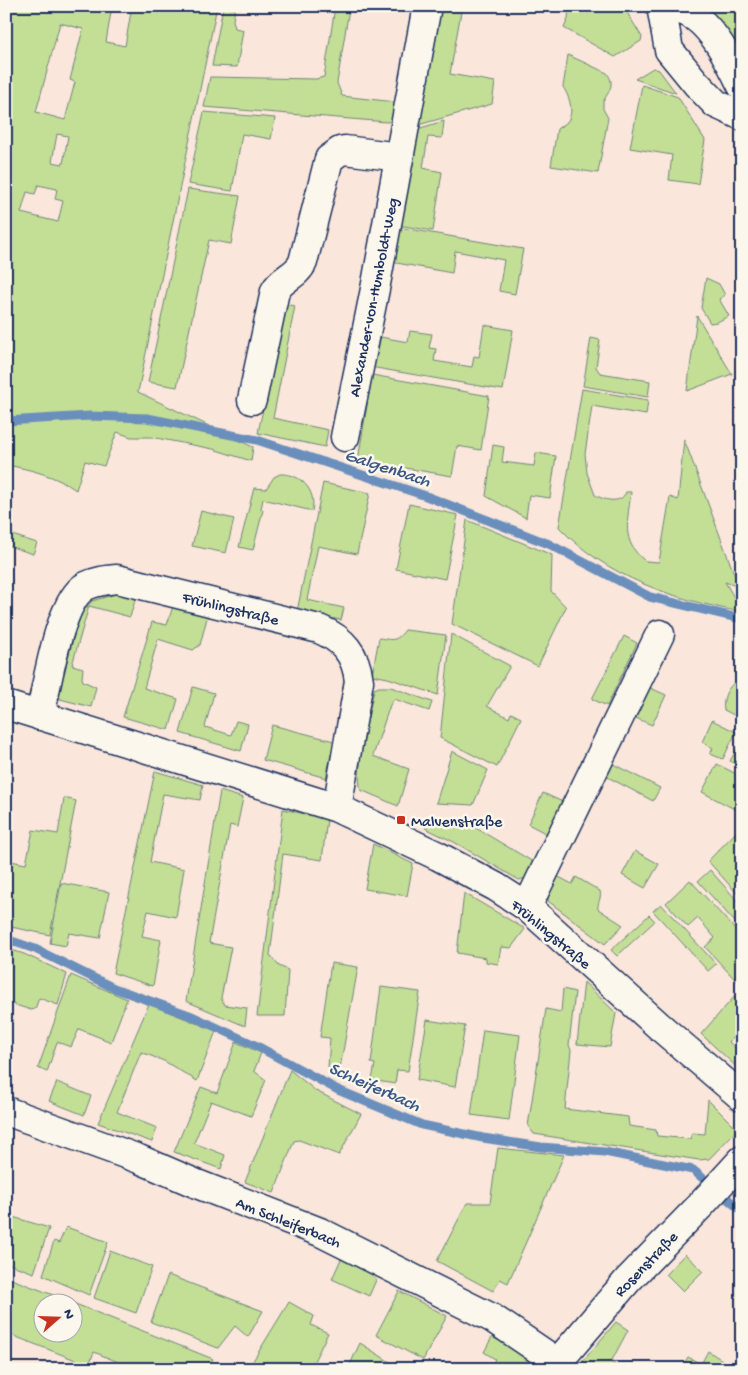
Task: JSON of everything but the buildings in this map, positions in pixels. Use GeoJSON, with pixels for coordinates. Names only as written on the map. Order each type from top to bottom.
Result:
{"type":"FeatureCollection","features":[{"type":"Feature","properties":{"kind":"street","name":"Alexander-von-Humboldt-Weg"},"geometry":{"type":"LineString","coordinates":[[345,437],[376,284],[427,6]]}},
{"type":"Feature","properties":{"kind":"street"},"geometry":{"type":"LineString","coordinates":[[661,6],[669,50],[696,84],[716,104],[742,116]]}},
{"type":"Feature","properties":{"kind":"street"},"geometry":{"type":"LineString","coordinates":[[669,6],[690,14],[710,32],[731,64],[742,86]]}},
{"type":"Feature","properties":{"kind":"street"},"geometry":{"type":"LineString","coordinates":[[252,400],[275,291],[282,281],[301,268],[329,159],[340,151],[345,150],[399,157]]}},
{"type":"Feature","properties":{"kind":"street","name":"Frühlingstraße"},"geometry":{"type":"LineString","coordinates":[[40,716],[57,641],[68,608],[77,594],[86,586],[104,580],[116,579],[318,629],[331,634],[348,648],[358,669],[359,681],[337,808]]}},
{"type":"Feature","properties":{"kind":"street"},"geometry":{"type":"LineString","coordinates":[[527,908],[660,634]]}},
{"type":"Feature","properties":{"kind":"street","name":"Frühlingstraße"},"geometry":{"type":"LineString","coordinates":[[6,705],[337,808],[438,856],[496,887],[527,908],[659,1026],[742,1096]]}},
{"type":"Feature","properties":{"kind":"street","name":"Am Schleiferbach"},"geometry":{"type":"LineString","coordinates":[[6,1111],[140,1159],[197,1184],[320,1232],[492,1318],[554,1365]]}},
{"type":"Feature","properties":{"kind":"street","name":"Rosenstraße"},"geometry":{"type":"LineString","coordinates":[[554,1365],[628,1280],[700,1207],[738,1165]]}},
{"type":"Feature","properties":{"kind":"green space"},"geometry":{"type":"Polygon","coordinates":[[[6,6],[112,6],[106,42],[125,46],[132,6],[217,6],[138,392],[253,447],[251,461],[213,449],[151,437],[131,437],[117,432],[104,466],[85,461],[76,490],[42,474],[6,465],[6,6]],[[60,23],[36,112],[65,120],[75,82],[70,80],[83,29],[60,23]],[[57,134],[52,162],[63,164],[68,136],[57,134]],[[38,185],[35,194],[27,192],[21,213],[58,222],[63,201],[55,199],[57,189],[38,185]]]}},
{"type":"Feature","properties":{"kind":"green space"},"geometry":{"type":"Polygon","coordinates":[[[444,6],[462,6],[450,74],[495,82],[492,104],[418,125],[440,9],[444,6]]]}},
{"type":"Feature","properties":{"kind":"green space"},"geometry":{"type":"Polygon","coordinates":[[[569,6],[623,6],[642,37],[641,41],[615,57],[564,28],[568,19],[569,6]]]}},
{"type":"Feature","properties":{"kind":"green space"},"geometry":{"type":"Polygon","coordinates":[[[701,6],[742,6],[742,58],[701,6]]]}},
{"type":"Feature","properties":{"kind":"green space"},"geometry":{"type":"Polygon","coordinates":[[[223,7],[235,9],[233,20],[235,28],[243,30],[237,67],[212,66],[223,7]]]}},
{"type":"Feature","properties":{"kind":"green space"},"geometry":{"type":"Polygon","coordinates":[[[335,7],[349,9],[337,83],[342,96],[395,102],[392,121],[204,107],[210,77],[316,79],[324,77],[335,7]]]}},
{"type":"Feature","properties":{"kind":"green space"},"geometry":{"type":"Polygon","coordinates":[[[568,55],[607,73],[610,77],[611,85],[603,102],[603,109],[608,118],[598,173],[551,166],[557,129],[567,122],[571,114],[569,99],[563,87],[568,55]]]}},
{"type":"Feature","properties":{"kind":"green space"},"geometry":{"type":"Polygon","coordinates":[[[653,68],[659,70],[676,93],[635,79],[653,68]]]}},
{"type":"Feature","properties":{"kind":"green space"},"geometry":{"type":"Polygon","coordinates":[[[642,85],[678,97],[705,140],[698,184],[669,180],[672,155],[630,148],[642,85]]]}},
{"type":"Feature","properties":{"kind":"green space"},"geometry":{"type":"Polygon","coordinates":[[[204,112],[275,118],[271,139],[242,134],[232,191],[188,184],[204,112]]]}},
{"type":"Feature","properties":{"kind":"green space"},"geometry":{"type":"Polygon","coordinates":[[[444,121],[442,138],[428,137],[423,168],[442,172],[433,231],[398,225],[417,129],[444,121]]]}},
{"type":"Feature","properties":{"kind":"green space"},"geometry":{"type":"Polygon","coordinates":[[[188,189],[240,196],[231,244],[209,240],[177,387],[148,382],[188,189]]]}},
{"type":"Feature","properties":{"kind":"green space"},"geometry":{"type":"Polygon","coordinates":[[[397,227],[523,249],[515,294],[499,291],[504,260],[455,251],[452,273],[391,262],[397,227]]]}},
{"type":"Feature","properties":{"kind":"green space"},"geometry":{"type":"Polygon","coordinates":[[[706,278],[719,284],[725,295],[719,299],[729,316],[717,322],[710,323],[701,308],[706,278]]]}},
{"type":"Feature","properties":{"kind":"green space"},"geometry":{"type":"Polygon","coordinates":[[[285,304],[295,306],[273,418],[328,430],[325,447],[258,433],[285,304]]]}},
{"type":"Feature","properties":{"kind":"green space"},"geometry":{"type":"Polygon","coordinates":[[[697,316],[732,374],[687,391],[697,316]]]}},
{"type":"Feature","properties":{"kind":"green space"},"geometry":{"type":"Polygon","coordinates":[[[484,325],[513,330],[503,390],[370,367],[375,336],[408,342],[410,331],[432,334],[429,348],[436,349],[434,361],[472,367],[474,356],[479,357],[484,325]]]}},
{"type":"Feature","properties":{"kind":"green space"},"geometry":{"type":"Polygon","coordinates":[[[591,338],[600,340],[596,367],[600,373],[650,381],[648,397],[583,386],[591,338]]]}},
{"type":"Feature","properties":{"kind":"green space"},"geometry":{"type":"Polygon","coordinates":[[[372,375],[489,396],[481,450],[457,446],[452,476],[358,460],[372,375]]]}},
{"type":"Feature","properties":{"kind":"green space"},"geometry":{"type":"Polygon","coordinates":[[[582,389],[648,400],[646,415],[592,406],[585,454],[587,473],[595,495],[607,500],[616,500],[624,496],[626,492],[631,492],[628,521],[629,538],[632,546],[645,561],[659,562],[670,497],[678,500],[684,439],[739,587],[725,582],[735,599],[742,600],[742,612],[692,601],[643,584],[598,560],[559,527],[582,389]]]}},
{"type":"Feature","properties":{"kind":"green space"},"geometry":{"type":"Polygon","coordinates":[[[493,445],[504,447],[502,462],[534,466],[536,453],[556,456],[550,498],[529,495],[526,518],[486,496],[493,445]]]}},
{"type":"Feature","properties":{"kind":"green space"},"geometry":{"type":"Polygon","coordinates":[[[280,474],[294,476],[305,484],[312,496],[312,511],[263,499],[261,509],[263,510],[253,550],[239,547],[254,488],[266,489],[274,477],[280,474]]]}},
{"type":"Feature","properties":{"kind":"green space"},"geometry":{"type":"Polygon","coordinates":[[[323,483],[370,493],[357,554],[318,546],[307,600],[344,608],[341,620],[297,612],[323,483]]]}},
{"type":"Feature","properties":{"kind":"green space"},"geometry":{"type":"Polygon","coordinates":[[[409,504],[458,515],[445,579],[396,569],[409,504]]]}},
{"type":"Feature","properties":{"kind":"green space"},"geometry":{"type":"Polygon","coordinates":[[[201,511],[234,519],[226,553],[192,546],[201,511]]]}},
{"type":"Feature","properties":{"kind":"green space"},"geometry":{"type":"Polygon","coordinates":[[[467,520],[552,555],[551,591],[566,607],[538,666],[452,624],[467,520]]]}},
{"type":"Feature","properties":{"kind":"green space"},"geometry":{"type":"Polygon","coordinates":[[[6,533],[37,543],[33,554],[6,545],[6,533]]]}},
{"type":"Feature","properties":{"kind":"green space"},"geometry":{"type":"Polygon","coordinates":[[[119,593],[136,597],[130,617],[89,606],[72,665],[83,668],[83,681],[96,687],[91,707],[60,699],[58,686],[76,619],[92,601],[119,593]]]}},
{"type":"Feature","properties":{"kind":"green space"},"geometry":{"type":"Polygon","coordinates":[[[173,606],[208,614],[200,645],[193,650],[158,639],[144,688],[178,699],[169,730],[123,717],[152,622],[167,625],[173,606]]]}},
{"type":"Feature","properties":{"kind":"green space"},"geometry":{"type":"Polygon","coordinates":[[[405,630],[446,635],[438,695],[388,678],[372,675],[379,638],[394,639],[399,637],[405,630]]]}},
{"type":"Feature","properties":{"kind":"green space"},"geometry":{"type":"Polygon","coordinates":[[[451,634],[510,666],[487,706],[509,718],[511,713],[521,718],[497,767],[440,738],[451,634]]]}},
{"type":"Feature","properties":{"kind":"green space"},"geometry":{"type":"Polygon","coordinates":[[[624,636],[637,643],[607,706],[592,699],[624,636]]]}},
{"type":"Feature","properties":{"kind":"green space"},"geometry":{"type":"Polygon","coordinates":[[[734,683],[742,684],[742,713],[740,718],[724,710],[725,695],[734,683]]]}},
{"type":"Feature","properties":{"kind":"green space"},"geometry":{"type":"Polygon","coordinates":[[[646,686],[666,695],[652,725],[631,716],[646,686]]]}},
{"type":"Feature","properties":{"kind":"green space"},"geometry":{"type":"Polygon","coordinates":[[[193,687],[214,693],[205,727],[231,735],[236,721],[248,724],[241,751],[180,733],[193,687]]]}},
{"type":"Feature","properties":{"kind":"green space"},"geometry":{"type":"Polygon","coordinates":[[[391,687],[432,702],[429,711],[394,699],[390,705],[373,756],[409,769],[398,806],[361,790],[359,781],[366,726],[374,689],[391,687]]]}},
{"type":"Feature","properties":{"kind":"green space"},"geometry":{"type":"Polygon","coordinates":[[[712,720],[736,732],[723,759],[710,754],[713,748],[702,742],[712,720]]]}},
{"type":"Feature","properties":{"kind":"green space"},"geometry":{"type":"Polygon","coordinates":[[[272,725],[334,741],[326,778],[263,760],[272,725]]]}},
{"type":"Feature","properties":{"kind":"green space"},"geometry":{"type":"Polygon","coordinates":[[[742,740],[742,768],[730,761],[742,740]]]}},
{"type":"Feature","properties":{"kind":"green space"},"geometry":{"type":"Polygon","coordinates":[[[452,751],[488,770],[473,805],[436,803],[452,751]]]}},
{"type":"Feature","properties":{"kind":"green space"},"geometry":{"type":"Polygon","coordinates":[[[609,762],[660,788],[653,801],[602,774],[609,762]]]}},
{"type":"Feature","properties":{"kind":"green space"},"geometry":{"type":"Polygon","coordinates":[[[717,764],[742,777],[742,813],[702,792],[717,764]]]}},
{"type":"Feature","properties":{"kind":"green space"},"geometry":{"type":"Polygon","coordinates":[[[155,771],[203,785],[200,800],[163,794],[150,862],[184,869],[176,917],[148,911],[142,936],[161,940],[153,986],[113,973],[155,771]]]}},
{"type":"Feature","properties":{"kind":"green space"},"geometry":{"type":"Polygon","coordinates":[[[220,791],[243,798],[237,827],[230,825],[209,943],[231,947],[221,998],[225,1005],[247,1008],[245,1026],[186,1001],[220,791]]]}},
{"type":"Feature","properties":{"kind":"green space"},"geometry":{"type":"Polygon","coordinates":[[[543,793],[565,803],[549,835],[528,824],[543,793]]]}},
{"type":"Feature","properties":{"kind":"green space"},"geometry":{"type":"Polygon","coordinates":[[[64,798],[76,801],[50,935],[6,926],[8,896],[6,860],[26,864],[33,830],[58,834],[64,798]]]}},
{"type":"Feature","properties":{"kind":"green space"},"geometry":{"type":"Polygon","coordinates":[[[283,809],[327,819],[322,860],[283,854],[270,955],[279,966],[288,970],[285,1016],[257,1016],[283,809]]]}},
{"type":"Feature","properties":{"kind":"green space"},"geometry":{"type":"Polygon","coordinates":[[[435,820],[464,821],[535,863],[526,878],[519,880],[454,842],[425,828],[429,822],[435,820]]]}},
{"type":"Feature","properties":{"kind":"green space"},"geometry":{"type":"Polygon","coordinates":[[[742,826],[742,899],[708,861],[742,826]]]}},
{"type":"Feature","properties":{"kind":"green space"},"geometry":{"type":"Polygon","coordinates":[[[373,844],[413,864],[407,896],[365,889],[373,844]]]}},
{"type":"Feature","properties":{"kind":"green space"},"geometry":{"type":"Polygon","coordinates":[[[635,851],[659,864],[645,888],[622,875],[635,851]]]}},
{"type":"Feature","properties":{"kind":"green space"},"geometry":{"type":"Polygon","coordinates":[[[710,870],[742,906],[742,930],[698,881],[710,870]]]}},
{"type":"Feature","properties":{"kind":"green space"},"geometry":{"type":"Polygon","coordinates":[[[557,876],[572,884],[576,877],[600,891],[598,909],[623,925],[605,944],[548,901],[548,896],[557,876]]]}},
{"type":"Feature","properties":{"kind":"green space"},"geometry":{"type":"Polygon","coordinates":[[[690,880],[742,937],[742,951],[740,953],[742,954],[742,987],[705,947],[715,938],[698,918],[688,927],[666,903],[690,880]]]}},
{"type":"Feature","properties":{"kind":"green space"},"geometry":{"type":"Polygon","coordinates":[[[61,883],[109,892],[100,938],[69,933],[66,946],[50,943],[61,883]]]}},
{"type":"Feature","properties":{"kind":"green space"},"geometry":{"type":"Polygon","coordinates":[[[464,893],[525,929],[511,948],[501,947],[498,964],[486,962],[486,958],[457,953],[464,893]]]}},
{"type":"Feature","properties":{"kind":"green space"},"geometry":{"type":"Polygon","coordinates":[[[661,904],[716,964],[708,971],[653,911],[661,904]]]}},
{"type":"Feature","properties":{"kind":"green space"},"geometry":{"type":"Polygon","coordinates":[[[649,915],[655,921],[617,956],[611,950],[649,915]]]}},
{"type":"Feature","properties":{"kind":"green space"},"geometry":{"type":"Polygon","coordinates":[[[6,948],[24,954],[67,974],[58,1005],[39,998],[35,1009],[31,1010],[6,1002],[6,948]]]}},
{"type":"Feature","properties":{"kind":"green space"},"geometry":{"type":"Polygon","coordinates":[[[331,963],[358,967],[340,1068],[328,1068],[330,1038],[320,1037],[331,963]]]}},
{"type":"Feature","properties":{"kind":"green space"},"geometry":{"type":"Polygon","coordinates":[[[71,975],[127,999],[111,1042],[79,1029],[71,1047],[57,1042],[47,1072],[38,1068],[71,975]]]}},
{"type":"Feature","properties":{"kind":"green space"},"geometry":{"type":"Polygon","coordinates":[[[584,982],[616,1013],[610,1047],[577,1044],[584,982]]]}},
{"type":"Feature","properties":{"kind":"green space"},"geometry":{"type":"Polygon","coordinates":[[[381,987],[420,992],[408,1071],[397,1070],[395,1084],[372,1080],[375,1064],[371,1063],[381,987]]]}},
{"type":"Feature","properties":{"kind":"green space"},"geometry":{"type":"Polygon","coordinates":[[[563,989],[575,992],[565,1109],[628,1117],[629,1126],[656,1130],[657,1136],[690,1139],[692,1133],[705,1134],[708,1100],[735,1127],[735,1132],[709,1159],[699,1160],[534,1134],[528,1126],[546,1009],[561,1012],[563,989]]]}},
{"type":"Feature","properties":{"kind":"green space"},"geometry":{"type":"Polygon","coordinates":[[[735,996],[742,1002],[742,1028],[729,1042],[742,1054],[742,1072],[701,1034],[735,996]]]}},
{"type":"Feature","properties":{"kind":"green space"},"geometry":{"type":"Polygon","coordinates":[[[149,1004],[216,1031],[197,1081],[164,1061],[141,1052],[117,1112],[157,1128],[152,1142],[98,1123],[149,1004]]]}},
{"type":"Feature","properties":{"kind":"green space"},"geometry":{"type":"Polygon","coordinates":[[[427,1020],[465,1026],[455,1087],[417,1080],[427,1020]]]}},
{"type":"Feature","properties":{"kind":"green space"},"geometry":{"type":"Polygon","coordinates":[[[483,1030],[520,1035],[509,1120],[471,1115],[483,1030]]]}},
{"type":"Feature","properties":{"kind":"green space"},"geometry":{"type":"Polygon","coordinates":[[[236,1042],[261,1053],[254,1071],[266,1080],[251,1116],[211,1101],[194,1143],[225,1155],[221,1169],[174,1152],[201,1087],[217,1093],[236,1042]]]}},
{"type":"Feature","properties":{"kind":"green space"},"geometry":{"type":"Polygon","coordinates":[[[290,1070],[316,1091],[361,1114],[339,1155],[299,1140],[294,1141],[274,1193],[245,1182],[290,1070]]]}},
{"type":"Feature","properties":{"kind":"green space"},"geometry":{"type":"Polygon","coordinates":[[[57,1082],[91,1096],[84,1115],[49,1101],[57,1082]]]}},
{"type":"Feature","properties":{"kind":"green space"},"geometry":{"type":"Polygon","coordinates":[[[498,1148],[564,1155],[508,1283],[500,1279],[493,1291],[437,1261],[467,1203],[490,1203],[498,1148]]]}},
{"type":"Feature","properties":{"kind":"green space"},"geometry":{"type":"Polygon","coordinates":[[[13,1217],[49,1228],[34,1273],[6,1263],[6,1238],[13,1217]]]}},
{"type":"Feature","properties":{"kind":"green space"},"geometry":{"type":"Polygon","coordinates":[[[66,1227],[108,1242],[89,1295],[43,1275],[54,1241],[59,1243],[66,1227]]]}},
{"type":"Feature","properties":{"kind":"green space"},"geometry":{"type":"Polygon","coordinates":[[[110,1251],[152,1267],[136,1313],[94,1298],[110,1251]]]}},
{"type":"Feature","properties":{"kind":"green space"},"geometry":{"type":"Polygon","coordinates":[[[685,1254],[703,1271],[683,1291],[666,1274],[685,1254]]]}},
{"type":"Feature","properties":{"kind":"green space"},"geometry":{"type":"Polygon","coordinates":[[[341,1259],[373,1274],[376,1280],[369,1296],[332,1279],[341,1259]]]}},
{"type":"Feature","properties":{"kind":"green space"},"geometry":{"type":"Polygon","coordinates":[[[168,1275],[263,1311],[248,1337],[235,1326],[218,1348],[151,1322],[168,1275]]]}},
{"type":"Feature","properties":{"kind":"green space"},"geometry":{"type":"Polygon","coordinates":[[[6,1277],[46,1292],[32,1292],[32,1342],[82,1342],[82,1307],[213,1359],[207,1369],[135,1369],[94,1352],[90,1362],[86,1364],[6,1333],[6,1277]]]}},
{"type":"Feature","properties":{"kind":"green space"},"geometry":{"type":"Polygon","coordinates":[[[399,1291],[447,1316],[423,1360],[376,1335],[399,1291]]]}},
{"type":"Feature","properties":{"kind":"green space"},"geometry":{"type":"Polygon","coordinates":[[[289,1302],[314,1316],[311,1325],[328,1333],[310,1369],[248,1369],[289,1302]]]}},
{"type":"Feature","properties":{"kind":"green space"},"geometry":{"type":"Polygon","coordinates":[[[616,1322],[628,1330],[611,1362],[621,1369],[577,1368],[616,1322]]]}},
{"type":"Feature","properties":{"kind":"green space"},"geometry":{"type":"Polygon","coordinates":[[[492,1337],[527,1356],[529,1361],[525,1369],[490,1369],[495,1359],[484,1352],[492,1337]]]}},
{"type":"Feature","properties":{"kind":"green space"},"geometry":{"type":"Polygon","coordinates":[[[360,1343],[401,1369],[348,1369],[360,1343]]]}},
{"type":"Feature","properties":{"kind":"green space"},"geometry":{"type":"Polygon","coordinates":[[[708,1351],[736,1369],[681,1369],[688,1357],[701,1364],[708,1351]]]}},
{"type":"Feature","properties":{"kind":"waterway","name":"Galgenbach"},"geometry":{"type":"LineString","coordinates":[[6,421],[90,416],[147,418],[257,440],[426,496],[549,544],[650,597],[742,619]]}},
{"type":"Feature","properties":{"kind":"waterway","name":"Schleiferbach"},"geometry":{"type":"LineString","coordinates":[[6,939],[35,949],[114,988],[192,1016],[255,1045],[338,1090],[422,1125],[483,1138],[541,1147],[605,1152],[693,1170],[742,1211]]}},
{"type":"Feature","properties":{"kind":"place","name":"Malvenstraße"},"geometry":{"type":"Point","coordinates":[401,820]}}]}
